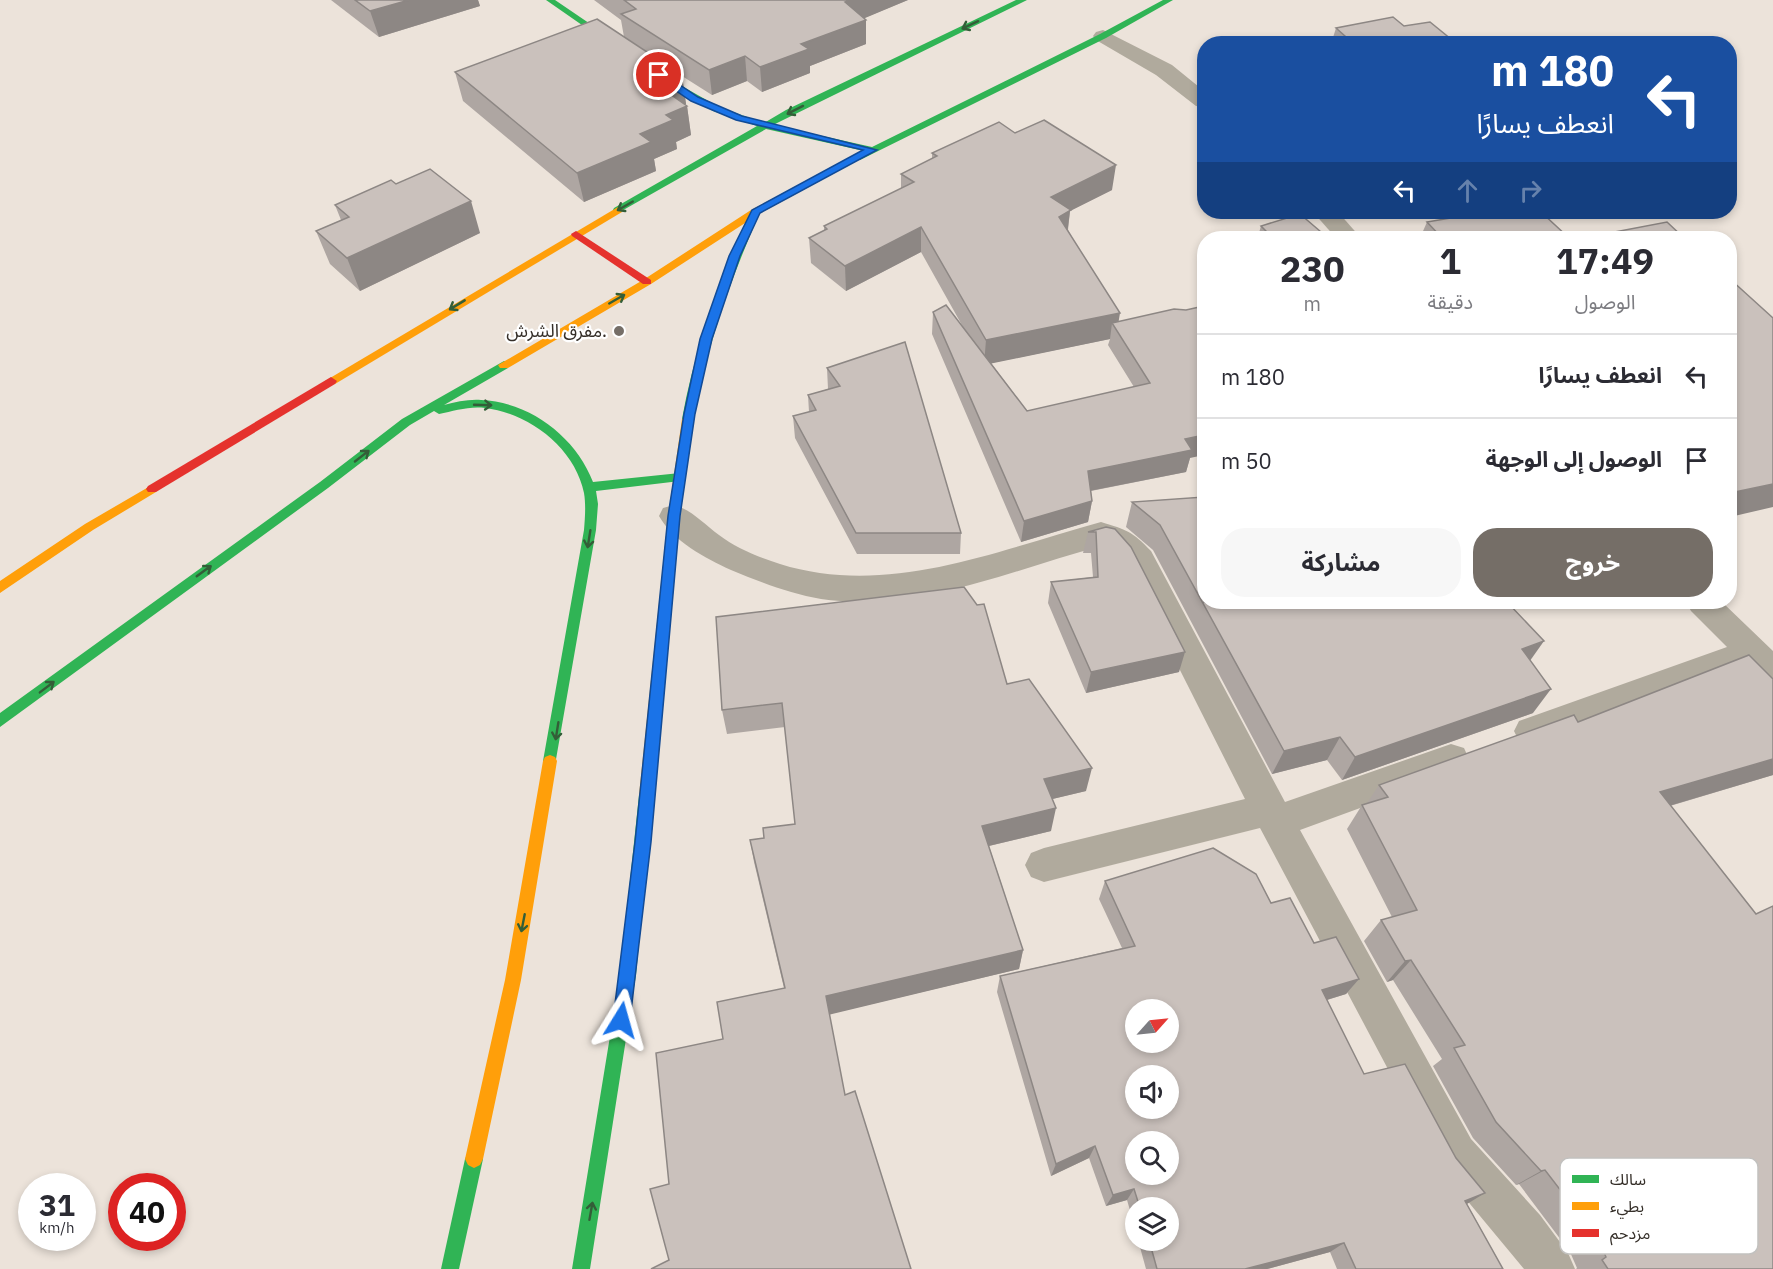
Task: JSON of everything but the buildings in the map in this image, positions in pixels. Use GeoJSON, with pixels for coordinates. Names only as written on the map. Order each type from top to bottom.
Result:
{"type":"FeatureCollection","features":[{"type":"Feature","properties":{"kind":"main road"},"geometry":{"type":"LineString","coordinates":[[550,0],[695,99],[765,126],[872,150]]}},
{"type":"Feature","properties":{"kind":"main road"},"geometry":{"type":"LineString","coordinates":[[0,588],[89,527],[576,234],[765,126],[1023,0]]}},
{"type":"Feature","properties":{"kind":"main road"},"geometry":{"type":"LineString","coordinates":[[0,722],[324,485],[406,422],[647,282],[755,212],[872,150],[1103,36],[1169,0]]}},
{"type":"Feature","properties":{"kind":"main road"},"geometry":{"type":"LineString","coordinates":[[581,1269],[605,1131],[628,975],[674,516],[680,477],[701,357],[716,304],[755,212]]}},
{"type":"Feature","properties":{"kind":"main road"},"geometry":{"type":"LineString","coordinates":[[576,234],[647,282]]}},
{"type":"Feature","properties":{"kind":"main road"},"geometry":{"type":"LineString","coordinates":[[406,422],[449,407],[487,404],[523,413],[552,432],[570,450],[588,487],[592,508],[536,858],[513,980],[450,1269]]}},
{"type":"Feature","properties":{"kind":"main road"},"geometry":{"type":"LineString","coordinates":[[588,487],[680,477]]}},
{"type":"Feature","properties":{"kind":"street"},"geometry":{"type":"LineString","coordinates":[[1103,36],[1164,70],[1197,96]]}},
{"type":"Feature","properties":{"kind":"street"},"geometry":{"type":"LineString","coordinates":[[1331,219],[1343,231]]}},
{"type":"Feature","properties":{"kind":"street"},"geometry":{"type":"LineString","coordinates":[[674,516],[720,552],[793,582],[840,591],[887,590],[964,574],[1101,534],[1122,540],[1140,558],[1272,816],[1456,1154],[1524,1231],[1552,1269]]}},
{"type":"Feature","properties":{"kind":"street"},"geometry":{"type":"LineString","coordinates":[[1044,865],[1272,816],[1492,745],[1763,662],[1709,609]]}},
{"type":"Feature","properties":{"kind":"traffic: fast"},"geometry":{"type":"LineString","coordinates":[[550,0],[677,87],[716,109],[765,126],[872,150]]}},
{"type":"Feature","properties":{"kind":"traffic: fast"},"geometry":{"type":"LineString","coordinates":[[618,210],[789,112],[1023,0]]}},
{"type":"Feature","properties":{"kind":"traffic: fast"},"geometry":{"type":"LineString","coordinates":[[857,158],[1103,36],[1169,0]]}},
{"type":"Feature","properties":{"kind":"traffic: fast"},"geometry":{"type":"LineString","coordinates":[[688,419],[706,339],[724,287],[755,212]]}},
{"type":"Feature","properties":{"kind":"traffic: fast"},"geometry":{"type":"LineString","coordinates":[[0,721],[324,485],[406,422],[504,365]]}},
{"type":"Feature","properties":{"kind":"traffic: fast"},"geometry":{"type":"LineString","coordinates":[[439,410],[484,404],[501,407],[534,421],[563,443],[574,457],[589,489],[590,530],[550,761]]}},
{"type":"Feature","properties":{"kind":"traffic: fast"},"geometry":{"type":"LineString","coordinates":[[589,487],[680,477]]}},
{"type":"Feature","properties":{"kind":"traffic: fast"},"geometry":{"type":"LineString","coordinates":[[581,1269],[628,975],[646,795]]}},
{"type":"Feature","properties":{"kind":"traffic: fast"},"geometry":{"type":"LineString","coordinates":[[450,1269],[474,1159]]}},
{"type":"Feature","properties":{"kind":"traffic: slow"},"geometry":{"type":"LineString","coordinates":[[504,365],[647,282],[755,212],[857,158]]}},
{"type":"Feature","properties":{"kind":"traffic: slow"},"geometry":{"type":"LineString","coordinates":[[331,381],[618,210]]}},
{"type":"Feature","properties":{"kind":"traffic: slow"},"geometry":{"type":"LineString","coordinates":[[646,795],[674,516],[688,419]]}},
{"type":"Feature","properties":{"kind":"traffic: slow"},"geometry":{"type":"LineString","coordinates":[[0,588],[89,527],[152,489]]}},
{"type":"Feature","properties":{"kind":"traffic: slow"},"geometry":{"type":"LineString","coordinates":[[474,1159],[513,980],[550,761]]}},
{"type":"Feature","properties":{"kind":"traffic: jam"},"geometry":{"type":"LineString","coordinates":[[576,234],[647,282]]}},
{"type":"Feature","properties":{"kind":"traffic: jam"},"geometry":{"type":"LineString","coordinates":[[152,489],[331,381]]}},
{"type":"Feature","properties":{"kind":"place","name":"مفرق الشرش."},"geometry":{"type":"Point","coordinates":[619,331]}},
{"type":"Feature","properties":{"kind":"route"},"geometry":{"type":"LineString","coordinates":[[621,1020],[643,842],[674,516],[689,414],[701,357],[716,304],[755,212],[872,150],[739,118],[695,99],[659,75]]}}]}
